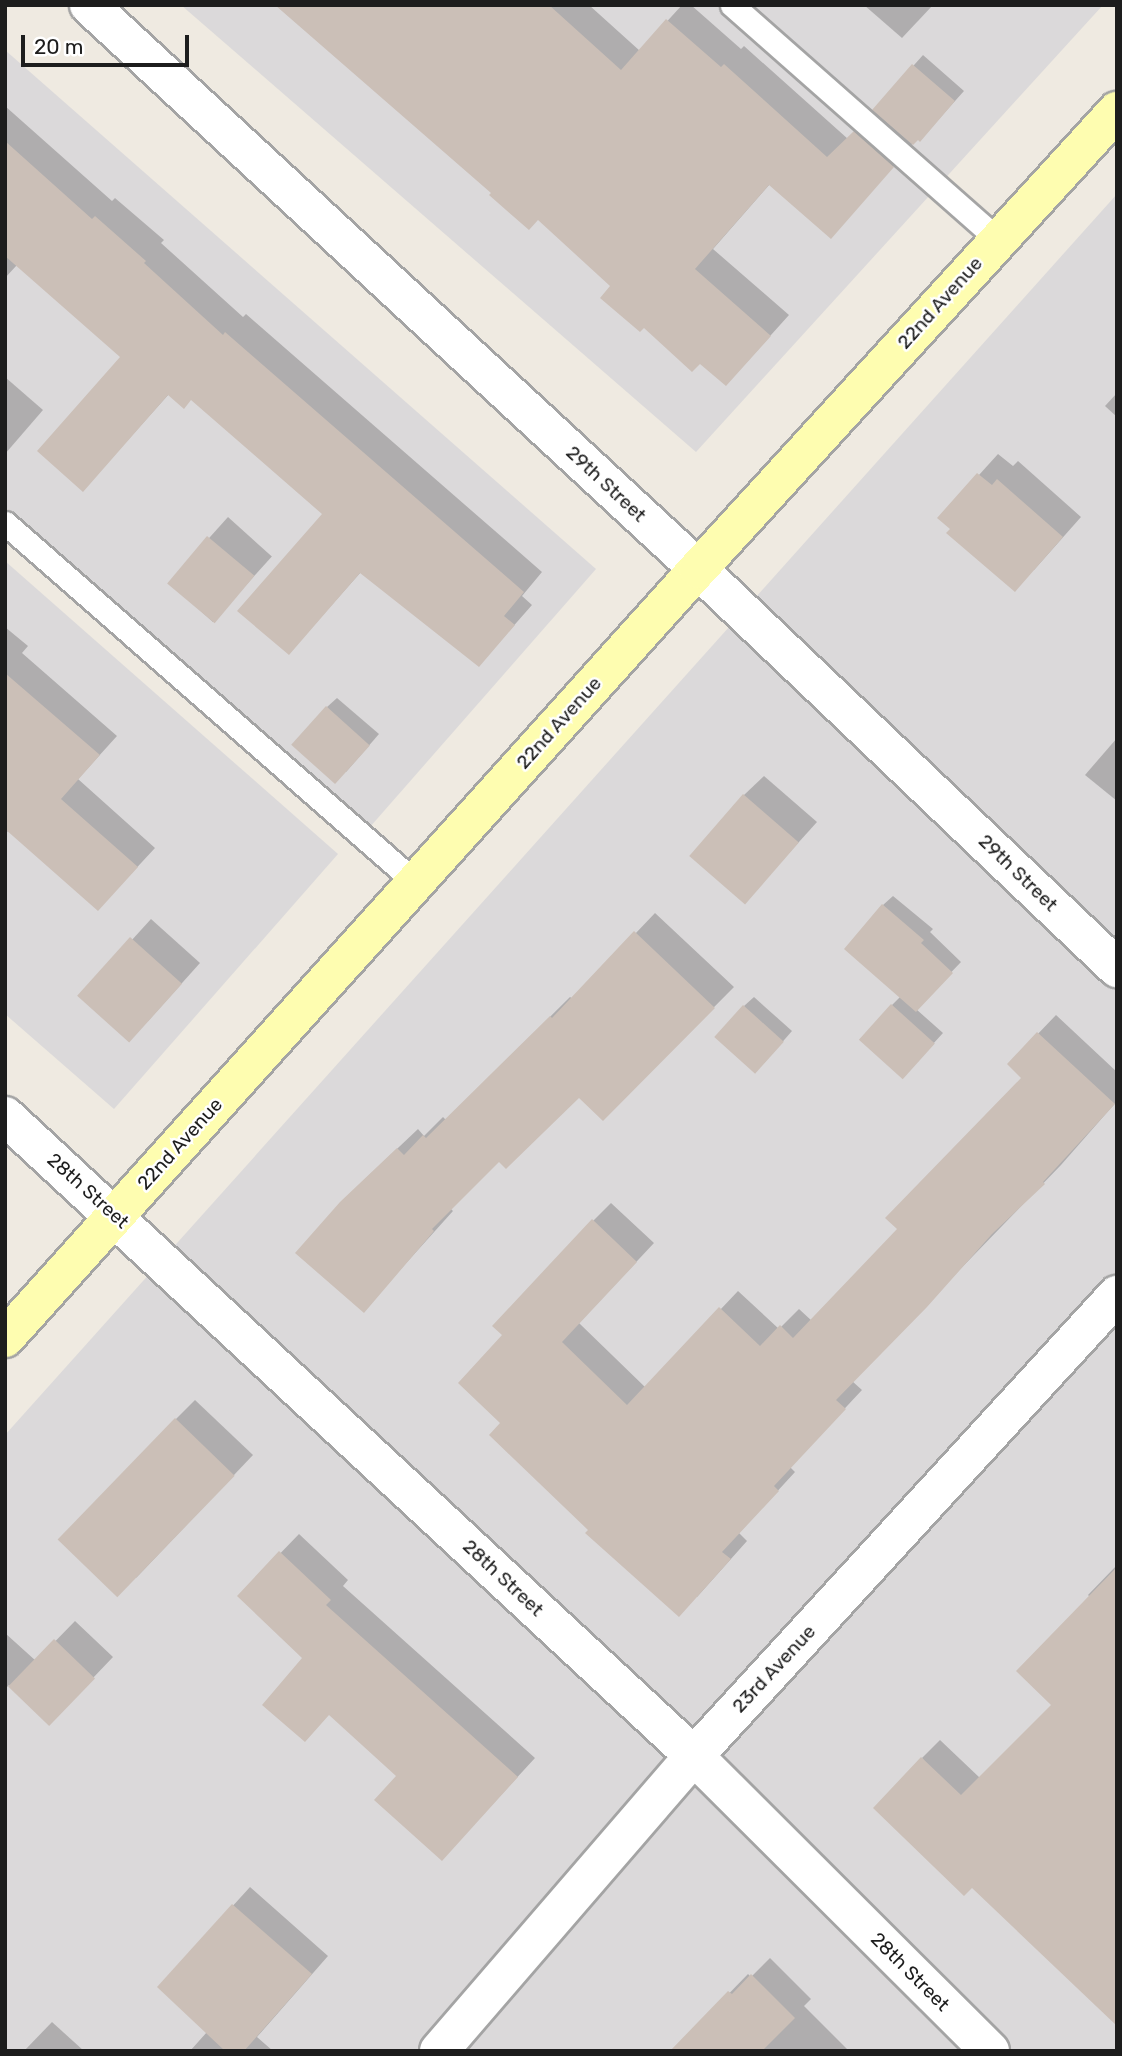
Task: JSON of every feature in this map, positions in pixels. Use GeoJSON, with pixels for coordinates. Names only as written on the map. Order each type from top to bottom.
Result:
{"type":"FeatureCollection","features":[{"type":"Feature","properties":{"kind":"street","name":"29th Street"},"geometry":{"type":"LineString","coordinates":[[89,5],[698,569],[1117,968]]}},
{"type":"Feature","properties":{"kind":"street","name":"22nd Avenue"},"geometry":{"type":"LineString","coordinates":[[5,1338],[698,569],[1117,111]]}},
{"type":"Feature","properties":{"kind":"street","name":"28th Street"},"geometry":{"type":"LineString","coordinates":[[5,1116],[116,1215],[694,1756],[990,2051]]}},
{"type":"Feature","properties":{"kind":"street","name":"23rd Avenue"},"geometry":{"type":"LineString","coordinates":[[439,2051],[694,1756],[1117,1295]]}},
{"type":"Feature","properties":{"kind":"lane"},"geometry":{"type":"LineString","coordinates":[[732,5],[999,240]]}},
{"type":"Feature","properties":{"kind":"lane"},"geometry":{"type":"LineString","coordinates":[[5,523],[415,882]]}},
{"type":"Feature","properties":{"kind":"shaded area"},"geometry":{"type":"Polygon","coordinates":[[[181,5],[1103,5],[696,452],[181,5]]]}},
{"type":"Feature","properties":{"kind":"shaded area"},"geometry":{"type":"Polygon","coordinates":[[[5,50],[596,569],[370,827],[5,507],[5,50]]]}},
{"type":"Feature","properties":{"kind":"shaded area"},"geometry":{"type":"Polygon","coordinates":[[[1117,194],[1117,2051],[5,2051],[5,1435],[1117,194]]]}},
{"type":"Feature","properties":{"kind":"shaded area"},"geometry":{"type":"Polygon","coordinates":[[[5,561],[338,854],[114,1109],[5,1014],[5,561]]]}},
{"type":"Feature","properties":{"kind":"building"},"geometry":{"type":"Polygon","coordinates":[[[275,5],[549,5],[621,70],[666,19],[721,67],[724,64],[827,157],[854,131],[894,167],[831,239],[769,185],[695,269],[771,336],[726,386],[700,364],[692,372],[644,328],[640,332],[600,298],[610,286],[538,220],[529,230],[489,195],[491,193],[275,5]]]}},
{"type":"Feature","properties":{"kind":"building"},"geometry":{"type":"Polygon","coordinates":[[[912,64],[955,101],[920,142],[918,140],[913,145],[872,110],[912,64]]]}},
{"type":"Feature","properties":{"kind":"building"},"geometry":{"type":"Polygon","coordinates":[[[5,141],[92,219],[95,216],[146,261],[144,263],[223,335],[225,332],[524,592],[504,616],[515,625],[479,667],[360,573],[289,655],[237,611],[322,514],[191,400],[184,409],[168,395],[83,492],[37,451],[120,357],[5,256],[5,141]]]}},
{"type":"Feature","properties":{"kind":"building"},"geometry":{"type":"Polygon","coordinates":[[[977,473],[992,485],[997,479],[1063,537],[1015,592],[946,533],[950,529],[937,518],[977,473]]]}},
{"type":"Feature","properties":{"kind":"building"},"geometry":{"type":"Polygon","coordinates":[[[207,536],[254,576],[215,623],[167,583],[207,536]]]}},
{"type":"Feature","properties":{"kind":"building"},"geometry":{"type":"Polygon","coordinates":[[[5,673],[100,755],[61,799],[138,867],[98,911],[5,829],[5,673]]]}},
{"type":"Feature","properties":{"kind":"building"},"geometry":{"type":"Polygon","coordinates":[[[326,706],[370,745],[335,784],[291,745],[326,706]]]}},
{"type":"Feature","properties":{"kind":"building"},"geometry":{"type":"Polygon","coordinates":[[[743,794],[799,843],[745,904],[689,856],[743,794]]]}},
{"type":"Feature","properties":{"kind":"building"},"geometry":{"type":"Polygon","coordinates":[[[882,904],[924,940],[921,943],[953,973],[916,1012],[844,949],[882,904]]]}},
{"type":"Feature","properties":{"kind":"building"},"geometry":{"type":"Polygon","coordinates":[[[634,931],[715,1008],[603,1121],[579,1098],[506,1169],[499,1162],[432,1229],[434,1231],[364,1313],[295,1253],[340,1202],[397,1148],[404,1155],[423,1135],[426,1138],[550,1016],[552,1018],[634,931]]]}},
{"type":"Feature","properties":{"kind":"building"},"geometry":{"type":"Polygon","coordinates":[[[130,937],[182,984],[129,1043],[77,996],[130,937]]]}},
{"type":"Feature","properties":{"kind":"building"},"geometry":{"type":"Polygon","coordinates":[[[891,1004],[935,1043],[903,1079],[859,1040],[891,1004]]]}},
{"type":"Feature","properties":{"kind":"building"},"geometry":{"type":"Polygon","coordinates":[[[743,1005],[784,1042],[755,1074],[714,1037],[743,1005]]]}},
{"type":"Feature","properties":{"kind":"building"},"geometry":{"type":"Polygon","coordinates":[[[1037,1032],[1115,1104],[1043,1182],[1045,1184],[992,1234],[927,1307],[836,1400],[846,1409],[774,1486],[779,1491],[722,1552],[731,1559],[679,1617],[585,1533],[588,1530],[489,1435],[500,1423],[458,1383],[502,1335],[492,1326],[592,1219],[637,1262],[562,1342],[627,1405],[719,1307],[760,1346],[780,1325],[793,1338],[897,1229],[885,1218],[1021,1078],[1007,1064],[1037,1032]]]}},
{"type":"Feature","properties":{"kind":"building"},"geometry":{"type":"Polygon","coordinates":[[[175,1418],[235,1476],[117,1597],[58,1540],[175,1418]]]}},
{"type":"Feature","properties":{"kind":"building"},"geometry":{"type":"Polygon","coordinates":[[[279,1551],[331,1600],[326,1605],[518,1777],[442,1861],[374,1800],[396,1776],[329,1715],[305,1742],[262,1705],[302,1658],[237,1596],[279,1551]]]}},
{"type":"Feature","properties":{"kind":"building"},"geometry":{"type":"Polygon","coordinates":[[[1117,1567],[1117,2026],[972,1888],[964,1896],[873,1808],[921,1757],[961,1795],[1051,1705],[1016,1671],[1117,1567]]]}},
{"type":"Feature","properties":{"kind":"building"},"geometry":{"type":"Polygon","coordinates":[[[54,1639],[95,1679],[49,1726],[8,1686],[54,1639]]]}},
{"type":"Feature","properties":{"kind":"building"},"geometry":{"type":"Polygon","coordinates":[[[232,1904],[312,1974],[244,2051],[225,2051],[157,1987],[232,1904]]]}},
{"type":"Feature","properties":{"kind":"building"},"geometry":{"type":"Polygon","coordinates":[[[751,1974],[795,2018],[762,2051],[670,2051],[728,1991],[732,1994],[751,1974]]]}}]}
